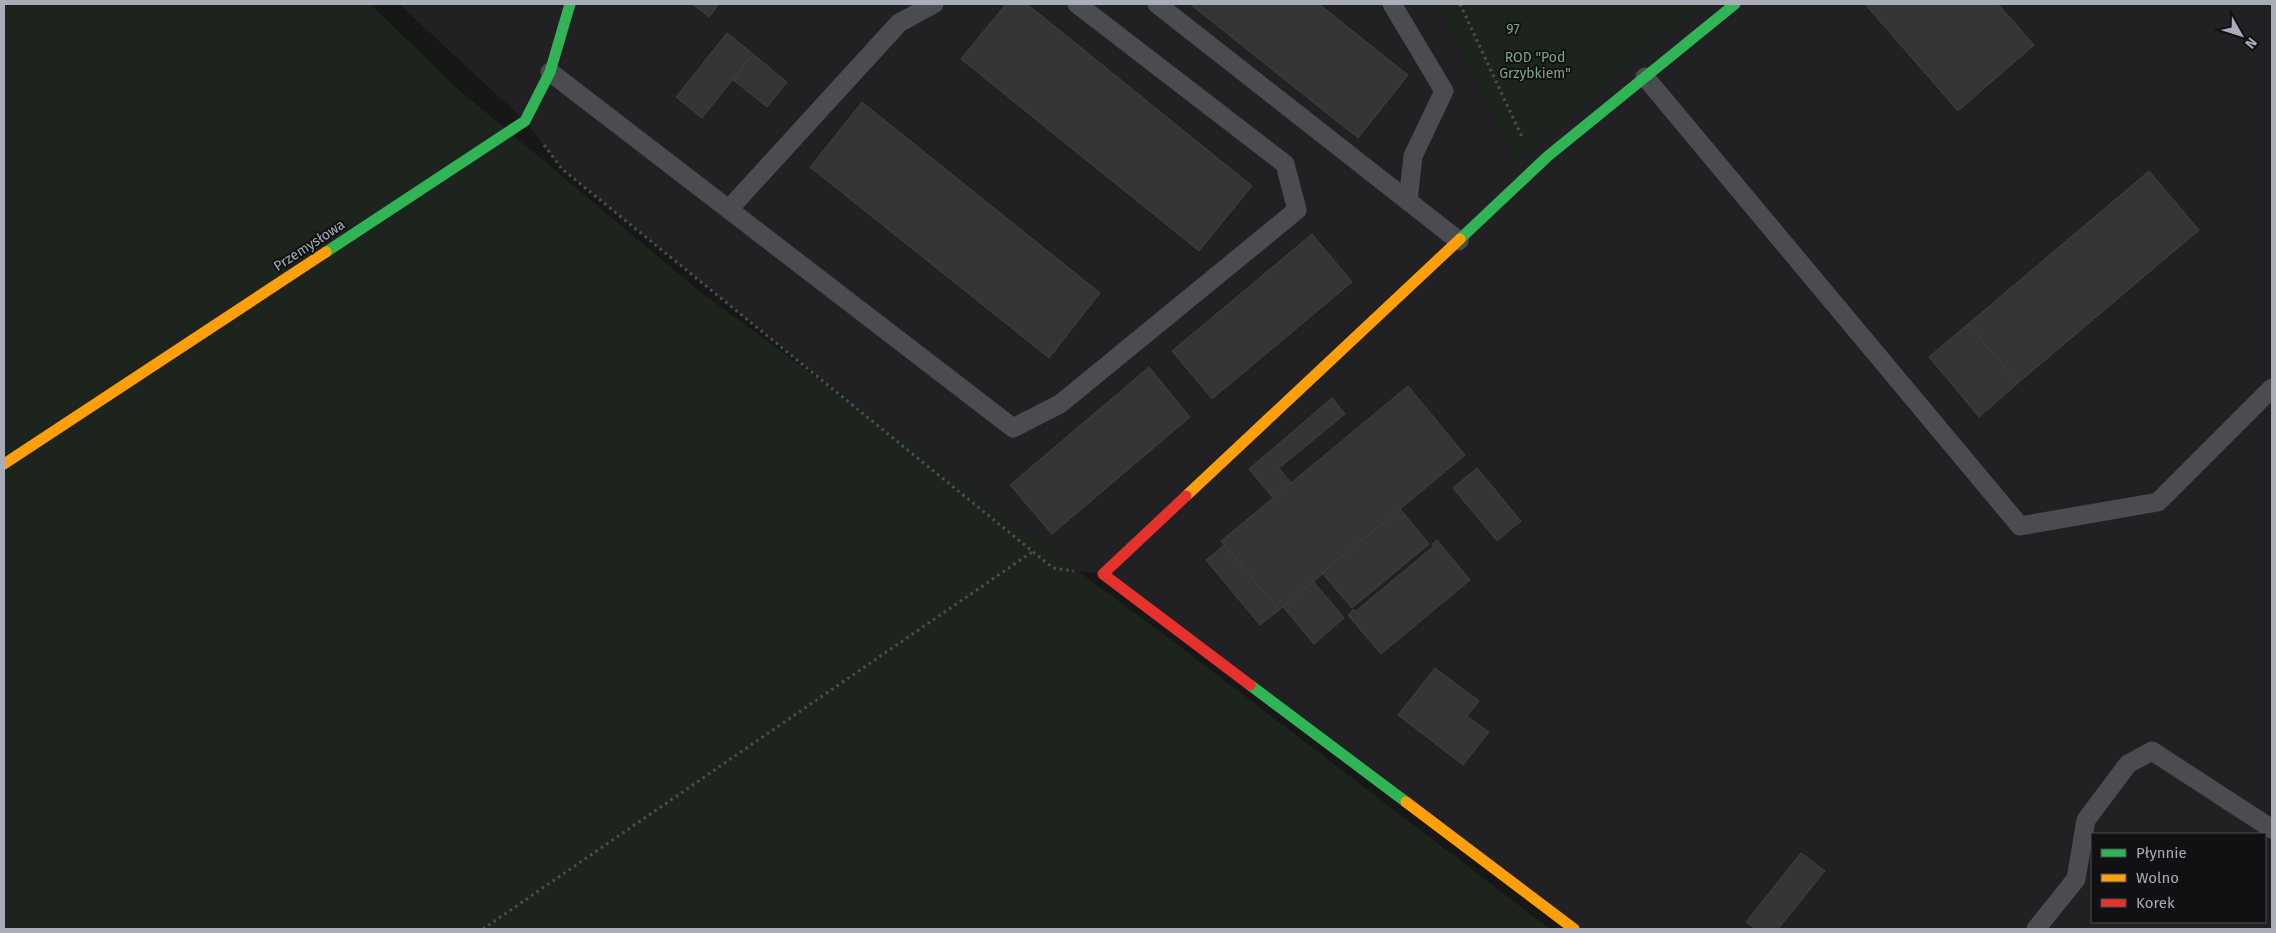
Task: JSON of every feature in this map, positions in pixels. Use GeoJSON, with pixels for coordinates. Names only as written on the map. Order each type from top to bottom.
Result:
{"type":"FeatureCollection","features":[{"type":"Feature","properties":{"kind":"street","name":"Przemysłowa"},"geometry":{"type":"LineString","coordinates":[[4,464],[525,121],[550,72],[570,4]]}},
{"type":"Feature","properties":{"kind":"street"},"geometry":{"type":"LineString","coordinates":[[1574,929],[1103,574],[1548,156],[1734,4]]}},
{"type":"Feature","properties":{"kind":"lane"},"geometry":{"type":"LineString","coordinates":[[729,209],[900,23],[934,4]]}},
{"type":"Feature","properties":{"kind":"lane"},"geometry":{"type":"LineString","coordinates":[[550,72],[1013,428],[1060,404],[1297,210],[1285,164],[1077,4]]}},
{"type":"Feature","properties":{"kind":"lane"},"geometry":{"type":"LineString","coordinates":[[1157,4],[1459,241]]}},
{"type":"Feature","properties":{"kind":"lane"},"geometry":{"type":"LineString","coordinates":[[1392,4],[1444,91],[1412,156],[1408,201]]}},
{"type":"Feature","properties":{"kind":"lane"},"geometry":{"type":"LineString","coordinates":[[1645,77],[2020,526],[2158,502],[2272,388]]}},
{"type":"Feature","properties":{"kind":"lane"},"geometry":{"type":"LineString","coordinates":[[2036,929],[2076,879],[2086,820],[2128,764],[2152,752],[2272,829]]}},
{"type":"Feature","properties":{"kind":"path"},"geometry":{"type":"LineString","coordinates":[[1460,4],[1524,141]]}},
{"type":"Feature","properties":{"kind":"path"},"geometry":{"type":"LineString","coordinates":[[525,121],[562,168],[1032,552],[1053,568],[1103,574]]}},
{"type":"Feature","properties":{"kind":"path"},"geometry":{"type":"LineString","coordinates":[[483,929],[1032,552]]}},
{"type":"Feature","properties":{"kind":"shaded area"},"geometry":{"type":"Polygon","coordinates":[[[399,4],[1438,4],[1517,159],[1701,4],[2272,4],[2272,929],[1574,929],[1103,574],[1053,568],[562,169],[525,121],[399,4]]]}},
{"type":"Feature","properties":{"kind":"green space"},"geometry":{"type":"Polygon","coordinates":[[[4,4],[370,4],[458,89],[698,290],[1170,639],[1550,929],[4,929],[4,4]]]}},
{"type":"Feature","properties":{"kind":"green space","name":"ROD \"Pod Grzybkiem\""},"geometry":{"type":"Polygon","coordinates":[[[1436,4],[1702,4],[1517,159],[1436,4]]]}},
{"type":"Feature","properties":{"kind":"building"},"geometry":{"type":"Polygon","coordinates":[[[693,4],[719,4],[709,17],[693,4]]]}},
{"type":"Feature","properties":{"kind":"building"},"geometry":{"type":"Polygon","coordinates":[[[1006,4],[1027,4],[1252,186],[1199,251],[961,59],[1006,4]]]}},
{"type":"Feature","properties":{"kind":"building"},"geometry":{"type":"Polygon","coordinates":[[[1190,4],[1319,4],[1408,75],[1358,138],[1190,4]]]}},
{"type":"Feature","properties":{"kind":"building"},"geometry":{"type":"Polygon","coordinates":[[[1865,4],[1998,4],[2034,45],[1958,111],[1865,4]]]}},
{"type":"Feature","properties":{"kind":"building"},"geometry":{"type":"Polygon","coordinates":[[[727,33],[753,54],[702,118],[676,97],[727,33]]]}},
{"type":"Feature","properties":{"kind":"building"},"geometry":{"type":"Polygon","coordinates":[[[753,54],[787,82],[767,107],[733,80],[753,54]]]}},
{"type":"Feature","properties":{"kind":"building"},"geometry":{"type":"Polygon","coordinates":[[[862,102],[1100,293],[1049,358],[810,167],[862,102]]]}},
{"type":"Feature","properties":{"kind":"building"},"geometry":{"type":"Polygon","coordinates":[[[2149,171],[2199,230],[2018,383],[1968,324],[2149,171]]]}},
{"type":"Feature","properties":{"kind":"building"},"geometry":{"type":"Polygon","coordinates":[[[1312,234],[1352,282],[1212,399],[1172,351],[1312,234]]]}},
{"type":"Feature","properties":{"kind":"building"},"geometry":{"type":"Polygon","coordinates":[[[1968,324],[2018,383],[1979,417],[1929,357],[1968,324]]]}},
{"type":"Feature","properties":{"kind":"building"},"geometry":{"type":"Polygon","coordinates":[[[1149,367],[1190,417],[1052,534],[1010,485],[1149,367]]]}},
{"type":"Feature","properties":{"kind":"building"},"geometry":{"type":"Polygon","coordinates":[[[1408,386],[1465,455],[1279,610],[1221,541],[1408,386]]]}},
{"type":"Feature","properties":{"kind":"building"},"geometry":{"type":"Polygon","coordinates":[[[1332,398],[1345,414],[1279,468],[1291,483],[1273,498],[1249,469],[1332,398]]]}},
{"type":"Feature","properties":{"kind":"building"},"geometry":{"type":"Polygon","coordinates":[[[1477,468],[1521,521],[1497,541],[1453,488],[1477,468]]]}},
{"type":"Feature","properties":{"kind":"building"},"geometry":{"type":"Polygon","coordinates":[[[1400,509],[1429,544],[1352,608],[1322,573],[1400,509]]]}},
{"type":"Feature","properties":{"kind":"building"},"geometry":{"type":"Polygon","coordinates":[[[1437,540],[1470,580],[1381,654],[1348,615],[1354,609],[1356,611],[1434,546],[1432,544],[1437,540]]]}},
{"type":"Feature","properties":{"kind":"building"},"geometry":{"type":"Polygon","coordinates":[[[1224,545],[1279,610],[1260,625],[1206,560],[1224,545]]]}},
{"type":"Feature","properties":{"kind":"building"},"geometry":{"type":"Polygon","coordinates":[[[1313,581],[1344,618],[1314,644],[1283,607],[1313,581]]]}},
{"type":"Feature","properties":{"kind":"building"},"geometry":{"type":"Polygon","coordinates":[[[1435,668],[1479,701],[1467,716],[1489,732],[1463,765],[1398,715],[1435,668]]]}},
{"type":"Feature","properties":{"kind":"building"},"geometry":{"type":"Polygon","coordinates":[[[1801,853],[1825,871],[1778,929],[1756,929],[1746,922],[1801,853]]]}},
{"type":"Feature","properties":{"kind":"traffic: fast"},"geometry":{"type":"LineString","coordinates":[[326,252],[525,121],[550,72],[570,4]]}},
{"type":"Feature","properties":{"kind":"traffic: fast"},"geometry":{"type":"LineString","coordinates":[[1460,239],[1548,156],[1735,4]]}},
{"type":"Feature","properties":{"kind":"traffic: fast"},"geometry":{"type":"LineString","coordinates":[[1250,685],[1406,802]]}},
{"type":"Feature","properties":{"kind":"traffic: slow"},"geometry":{"type":"LineString","coordinates":[[1186,496],[1460,239]]}},
{"type":"Feature","properties":{"kind":"traffic: slow"},"geometry":{"type":"LineString","coordinates":[[4,464],[326,252]]}},
{"type":"Feature","properties":{"kind":"traffic: slow"},"geometry":{"type":"LineString","coordinates":[[1406,802],[1574,929]]}},
{"type":"Feature","properties":{"kind":"traffic: jam"},"geometry":{"type":"LineString","coordinates":[[1186,496],[1103,574],[1250,685]]}},
{"type":"Feature","properties":{"kind":"park label","name":"97"},"geometry":{"type":"Point","coordinates":[1513,29]}}]}
